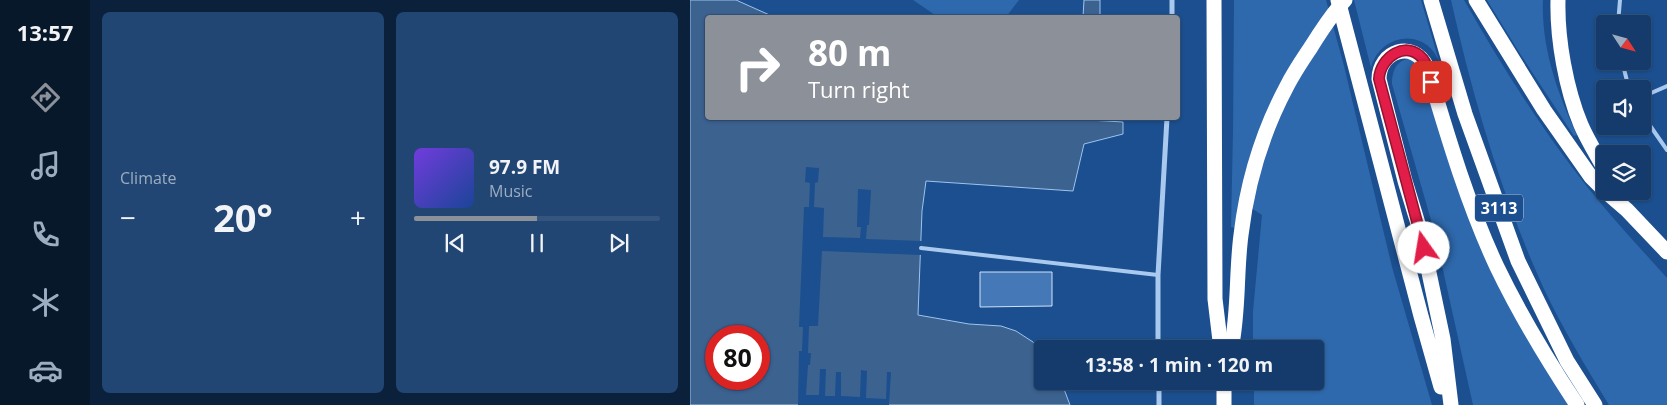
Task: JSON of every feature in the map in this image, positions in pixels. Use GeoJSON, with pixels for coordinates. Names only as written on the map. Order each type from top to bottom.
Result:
{"type":"FeatureCollection","features":[{"type":"Feature","properties":{"kind":"highway"},"geometry":{"type":"LineString","coordinates":[[1214,0],[1215,298],[1220,340]]}},
{"type":"Feature","properties":{"kind":"highway"},"geometry":{"type":"LineString","coordinates":[[1338,0],[1421,316],[1447,405]]}},
{"type":"Feature","properties":{"kind":"highway"},"geometry":{"type":"LineString","coordinates":[[1233,340],[1240,235],[1252,177],[1262,145],[1287,85],[1316,38],[1344,0]]}},
{"type":"Feature","properties":{"kind":"highway","name":"3113"},"geometry":{"type":"LineString","coordinates":[[1431,0],[1464,114],[1518,261],[1567,361],[1595,405]]}},
{"type":"Feature","properties":{"kind":"highway"},"geometry":{"type":"LineString","coordinates":[[1476,0],[1544,110],[1596,182]]}},
{"type":"Feature","properties":{"kind":"highway"},"geometry":{"type":"LineString","coordinates":[[1558,0],[1560,38],[1568,83],[1581,125],[1596,153]]}},
{"type":"Feature","properties":{"kind":"highway"},"geometry":{"type":"LineString","coordinates":[[1452,405],[1443,339],[1420,230],[1379,79],[1381,66],[1394,54],[1403,50],[1417,54],[1423,59],[1427,67],[1460,171],[1490,252],[1523,317],[1578,405]]}},
{"type":"Feature","properties":{"kind":"highway"},"geometry":{"type":"LineString","coordinates":[[1615,200],[1667,252]]}},
{"type":"Feature","properties":{"kind":"highway"},"geometry":{"type":"LineString","coordinates":[[1622,200],[1627,210]]}},
{"type":"Feature","properties":{"kind":"highway"},"geometry":{"type":"LineString","coordinates":[[1224,390],[1224,405]]}},
{"type":"Feature","properties":{"kind":"street"},"geometry":{"type":"LineString","coordinates":[[1172,0],[1172,15]]}},
{"type":"Feature","properties":{"kind":"street"},"geometry":{"type":"LineString","coordinates":[[1158,340],[1158,275],[1168,120]]}},
{"type":"Feature","properties":{"kind":"street"},"geometry":{"type":"LineString","coordinates":[[1159,390],[1159,405]]}},
{"type":"Feature","properties":{"kind":"lane"},"geometry":{"type":"LineString","coordinates":[[1619,15],[1620,0]]}},
{"type":"Feature","properties":{"kind":"lane"},"geometry":{"type":"LineString","coordinates":[[1651,93],[1667,86]]}},
{"type":"Feature","properties":{"kind":"lane"},"geometry":{"type":"LineString","coordinates":[[1651,127],[1667,150]]}},
{"type":"Feature","properties":{"kind":"lane"},"geometry":{"type":"LineString","coordinates":[[921,248],[1158,275]]}},
{"type":"Feature","properties":{"kind":"shaded area"},"geometry":{"type":"Polygon","coordinates":[[[690,0],[736,0],[770,15],[705,15],[705,120],[1089,120],[1123,122],[1123,134],[1084,144],[1073,191],[926,181],[922,211],[918,315],[969,324],[1001,326],[1016,331],[1034,343],[1034,390],[1064,390],[1070,405],[690,405],[690,0]]]}},
{"type":"Feature","properties":{"kind":"shaded area"},"geometry":{"type":"Polygon","coordinates":[[[913,0],[1019,0],[1008,15],[935,15],[913,0]]]}},
{"type":"Feature","properties":{"kind":"shaded area"},"geometry":{"type":"Polygon","coordinates":[[[1084,0],[1100,0],[1100,15],[1083,15],[1084,0]]]}},
{"type":"Feature","properties":{"kind":"shaded area"},"geometry":{"type":"Polygon","coordinates":[[[1234,0],[1326,0],[1344,66],[1392,267],[1432,405],[1254,405],[1254,390],[1324,390],[1324,340],[1253,340],[1253,311],[1262,215],[1242,202],[1236,228],[1231,227],[1234,0]]]}},
{"type":"Feature","properties":{"kind":"shaded area"},"geometry":{"type":"Polygon","coordinates":[[[1354,0],[1421,0],[1439,61],[1434,52],[1425,44],[1407,39],[1398,40],[1381,50],[1371,68],[1354,0]]]}},
{"type":"Feature","properties":{"kind":"shaded area"},"geometry":{"type":"Polygon","coordinates":[[[1451,0],[1464,0],[1544,128],[1596,197],[1596,200],[1598,200],[1667,278],[1667,405],[1609,405],[1583,362],[1544,289],[1515,219],[1490,147],[1469,74],[1451,0]]]}},
{"type":"Feature","properties":{"kind":"shaded area"},"geometry":{"type":"Polygon","coordinates":[[[1487,0],[1543,0],[1545,35],[1552,69],[1563,103],[1577,135],[1574,136],[1487,0]]]}},
{"type":"Feature","properties":{"kind":"shaded area"},"geometry":{"type":"Polygon","coordinates":[[[1407,59],[1418,65],[1452,168],[1570,405],[1473,405],[1435,234],[1392,84],[1395,68],[1403,60],[1407,59]]]}},
{"type":"Feature","properties":{"kind":"pier"},"geometry":{"type":"Polygon","coordinates":[[[806,167],[819,168],[818,182],[815,183],[814,207],[824,208],[823,237],[860,238],[861,227],[857,227],[858,189],[871,190],[869,225],[867,225],[866,239],[922,241],[921,255],[822,251],[818,326],[809,326],[808,353],[811,353],[810,365],[808,365],[806,395],[819,395],[820,369],[826,369],[825,396],[835,396],[836,372],[841,372],[841,396],[860,397],[861,370],[867,371],[866,398],[886,399],[887,372],[891,372],[889,405],[798,405],[799,351],[802,351],[803,327],[799,327],[804,207],[809,207],[810,183],[805,182],[806,167]]]}},
{"type":"Feature","properties":{"kind":"building"},"geometry":{"type":"Polygon","coordinates":[[[980,272],[1052,272],[1052,306],[980,307],[980,272]]]}},
{"type":"Feature","properties":{"kind":"route"},"geometry":{"type":"LineString","coordinates":[[1424,248],[1379,79],[1379,72],[1381,66],[1394,54],[1403,50],[1411,51],[1423,59],[1431,82]]}}]}
